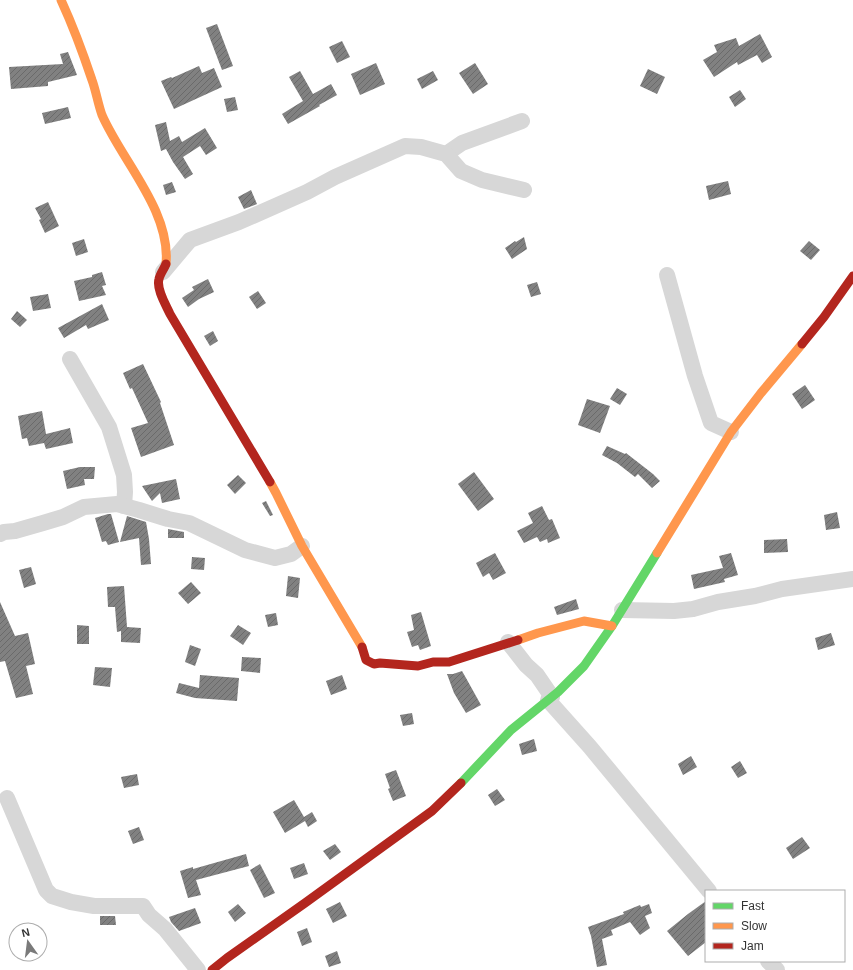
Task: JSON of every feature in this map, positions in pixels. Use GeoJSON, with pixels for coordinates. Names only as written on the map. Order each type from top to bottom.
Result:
{"type":"FeatureCollection","features":[{"type":"Feature","properties":{"kind":"street"},"geometry":{"type":"LineString","coordinates":[[61,0],[68,13],[92,80],[102,114],[116,142],[134,170],[158,217],[163,233],[166,263],[158,285],[170,314],[276,493],[302,546],[361,645],[366,660],[374,664],[380,663],[418,666],[433,662],[449,662],[508,642],[584,621],[612,626]]}},
{"type":"Feature","properties":{"kind":"street"},"geometry":{"type":"LineString","coordinates":[[446,154],[462,144],[522,121]]}},
{"type":"Feature","properties":{"kind":"street"},"geometry":{"type":"LineString","coordinates":[[162,273],[190,240],[239,222],[405,146],[421,147],[446,154],[461,171],[482,180],[524,190]]}},
{"type":"Feature","properties":{"kind":"street"},"geometry":{"type":"LineString","coordinates":[[667,275],[695,376],[711,423],[731,432]]}},
{"type":"Feature","properties":{"kind":"street"},"geometry":{"type":"LineString","coordinates":[[212,970],[432,811],[456,789],[511,730],[550,698],[584,666],[612,626],[731,432],[751,405],[813,332],[853,276]]}},
{"type":"Feature","properties":{"kind":"street"},"geometry":{"type":"LineString","coordinates":[[70,359],[109,427],[124,475],[124,506]]}},
{"type":"Feature","properties":{"kind":"street"},"geometry":{"type":"LineString","coordinates":[[0,534],[63,517],[84,507],[117,504],[168,519],[189,523],[245,550],[275,558],[291,554],[302,546]]}},
{"type":"Feature","properties":{"kind":"street"},"geometry":{"type":"LineString","coordinates":[[622,610],[674,611],[693,609],[718,602],[755,596],[782,589],[853,579]]}},
{"type":"Feature","properties":{"kind":"street"},"geometry":{"type":"LineString","coordinates":[[508,642],[537,675],[550,698],[709,890]]}},
{"type":"Feature","properties":{"kind":"street"},"geometry":{"type":"LineString","coordinates":[[6,798],[46,890],[52,896],[71,902],[94,906],[143,906],[165,929],[198,970]]}},
{"type":"Feature","properties":{"kind":"street"},"geometry":{"type":"LineString","coordinates":[[769,962],[777,970]]}},
{"type":"Feature","properties":{"kind":"building"},"geometry":{"type":"Polygon","coordinates":[[[217,24],[233,66],[222,70],[206,28],[217,24]]]}},
{"type":"Feature","properties":{"kind":"building"},"geometry":{"type":"Polygon","coordinates":[[[760,34],[772,57],[762,63],[757,55],[738,65],[737,62],[714,77],[703,60],[717,52],[714,45],[736,38],[739,46],[760,34]]]}},
{"type":"Feature","properties":{"kind":"building"},"geometry":{"type":"Polygon","coordinates":[[[342,41],[350,57],[337,63],[329,47],[342,41]]]}},
{"type":"Feature","properties":{"kind":"building"},"geometry":{"type":"Polygon","coordinates":[[[68,52],[77,75],[48,82],[48,86],[11,89],[9,67],[63,64],[60,54],[68,52]]]}},
{"type":"Feature","properties":{"kind":"building"},"geometry":{"type":"Polygon","coordinates":[[[376,63],[385,84],[360,95],[351,74],[376,63]]]}},
{"type":"Feature","properties":{"kind":"building"},"geometry":{"type":"Polygon","coordinates":[[[475,63],[488,84],[473,94],[459,73],[475,63]]]}},
{"type":"Feature","properties":{"kind":"building"},"geometry":{"type":"Polygon","coordinates":[[[199,66],[202,73],[214,68],[222,87],[174,109],[161,81],[171,77],[172,78],[199,66]]]}},
{"type":"Feature","properties":{"kind":"building"},"geometry":{"type":"Polygon","coordinates":[[[648,69],[665,77],[657,94],[640,86],[648,69]]]}},
{"type":"Feature","properties":{"kind":"building"},"geometry":{"type":"Polygon","coordinates":[[[300,71],[313,94],[331,84],[337,95],[288,124],[282,114],[303,101],[289,77],[300,71]]]}},
{"type":"Feature","properties":{"kind":"building"},"geometry":{"type":"Polygon","coordinates":[[[433,71],[438,80],[422,89],[417,79],[433,71]]]}},
{"type":"Feature","properties":{"kind":"building"},"geometry":{"type":"Polygon","coordinates":[[[740,90],[746,99],[735,107],[729,97],[740,90]]]}},
{"type":"Feature","properties":{"kind":"building"},"geometry":{"type":"Polygon","coordinates":[[[235,97],[238,110],[227,112],[224,99],[235,97]]]}},
{"type":"Feature","properties":{"kind":"building"},"geometry":{"type":"Polygon","coordinates":[[[68,107],[71,118],[45,124],[42,113],[68,107]]]}},
{"type":"Feature","properties":{"kind":"building"},"geometry":{"type":"Polygon","coordinates":[[[166,122],[170,141],[179,136],[182,142],[205,128],[217,148],[206,155],[200,146],[183,157],[193,174],[185,179],[166,149],[161,151],[155,125],[166,122]]]}},
{"type":"Feature","properties":{"kind":"building"},"geometry":{"type":"Polygon","coordinates":[[[728,181],[731,194],[709,200],[706,186],[728,181]]]}},
{"type":"Feature","properties":{"kind":"building"},"geometry":{"type":"Polygon","coordinates":[[[172,182],[176,192],[166,195],[163,185],[172,182]]]}},
{"type":"Feature","properties":{"kind":"building"},"geometry":{"type":"Polygon","coordinates":[[[251,190],[257,204],[244,209],[238,197],[251,190]]]}},
{"type":"Feature","properties":{"kind":"building"},"geometry":{"type":"Polygon","coordinates":[[[48,202],[59,226],[45,233],[39,220],[41,219],[35,208],[48,202]]]}},
{"type":"Feature","properties":{"kind":"building"},"geometry":{"type":"Polygon","coordinates":[[[524,237],[527,249],[512,259],[505,248],[524,237]]]}},
{"type":"Feature","properties":{"kind":"building"},"geometry":{"type":"Polygon","coordinates":[[[84,239],[88,252],[76,256],[72,243],[84,239]]]}},
{"type":"Feature","properties":{"kind":"building"},"geometry":{"type":"Polygon","coordinates":[[[809,241],[820,250],[811,260],[800,251],[809,241]]]}},
{"type":"Feature","properties":{"kind":"building"},"geometry":{"type":"Polygon","coordinates":[[[102,272],[106,285],[102,286],[106,295],[79,301],[74,281],[92,277],[92,275],[102,272]]]}},
{"type":"Feature","properties":{"kind":"building"},"geometry":{"type":"Polygon","coordinates":[[[208,279],[214,292],[199,299],[188,307],[182,298],[194,290],[192,287],[208,279]]]}},
{"type":"Feature","properties":{"kind":"building"},"geometry":{"type":"Polygon","coordinates":[[[537,282],[541,294],[531,297],[527,285],[537,282]]]}},
{"type":"Feature","properties":{"kind":"building"},"geometry":{"type":"Polygon","coordinates":[[[258,291],[266,303],[257,309],[249,297],[258,291]]]}},
{"type":"Feature","properties":{"kind":"building"},"geometry":{"type":"Polygon","coordinates":[[[48,294],[51,308],[33,311],[30,297],[48,294]]]}},
{"type":"Feature","properties":{"kind":"building"},"geometry":{"type":"Polygon","coordinates":[[[102,304],[109,320],[88,329],[86,325],[64,338],[58,328],[102,304]]]}},
{"type":"Feature","properties":{"kind":"building"},"geometry":{"type":"Polygon","coordinates":[[[17,311],[27,320],[20,327],[11,319],[17,311]]]}},
{"type":"Feature","properties":{"kind":"building"},"geometry":{"type":"Polygon","coordinates":[[[213,331],[218,341],[210,346],[204,336],[213,331]]]}},
{"type":"Feature","properties":{"kind":"building"},"geometry":{"type":"Polygon","coordinates":[[[143,364],[161,402],[160,403],[174,445],[141,457],[131,428],[148,423],[132,388],[130,389],[123,373],[143,364]]]}},
{"type":"Feature","properties":{"kind":"building"},"geometry":{"type":"Polygon","coordinates":[[[805,385],[815,400],[802,409],[792,394],[805,385]]]}},
{"type":"Feature","properties":{"kind":"building"},"geometry":{"type":"Polygon","coordinates":[[[617,388],[627,394],[620,405],[610,399],[617,388]]]}},
{"type":"Feature","properties":{"kind":"building"},"geometry":{"type":"Polygon","coordinates":[[[587,399],[610,406],[600,433],[578,425],[587,399]]]}},
{"type":"Feature","properties":{"kind":"building"},"geometry":{"type":"Polygon","coordinates":[[[42,411],[46,434],[70,428],[73,443],[46,449],[44,443],[29,446],[27,438],[22,439],[18,416],[42,411]]]}},
{"type":"Feature","properties":{"kind":"building"},"geometry":{"type":"Polygon","coordinates":[[[607,446],[625,454],[626,453],[660,481],[652,488],[638,474],[635,477],[617,463],[602,455],[607,446]]]}},
{"type":"Feature","properties":{"kind":"building"},"geometry":{"type":"Polygon","coordinates":[[[80,467],[95,467],[94,479],[84,479],[85,485],[67,489],[63,471],[80,467]]]}},
{"type":"Feature","properties":{"kind":"building"},"geometry":{"type":"Polygon","coordinates":[[[474,472],[494,499],[478,511],[458,484],[474,472]]]}},
{"type":"Feature","properties":{"kind":"building"},"geometry":{"type":"Polygon","coordinates":[[[238,475],[246,483],[235,494],[227,485],[238,475]]]}},
{"type":"Feature","properties":{"kind":"building"},"geometry":{"type":"Polygon","coordinates":[[[176,479],[180,499],[162,503],[160,493],[152,501],[142,486],[176,479]]]}},
{"type":"Feature","properties":{"kind":"building"},"geometry":{"type":"Polygon","coordinates":[[[266,501],[273,515],[270,516],[262,503],[266,501]]]}},
{"type":"Feature","properties":{"kind":"building"},"geometry":{"type":"Polygon","coordinates":[[[542,506],[549,520],[552,519],[560,538],[548,543],[547,539],[540,542],[537,537],[524,543],[517,531],[533,523],[528,513],[542,506]]]}},
{"type":"Feature","properties":{"kind":"building"},"geometry":{"type":"Polygon","coordinates":[[[837,512],[840,528],[826,530],[824,515],[837,512]]]}},
{"type":"Feature","properties":{"kind":"building"},"geometry":{"type":"Polygon","coordinates":[[[111,514],[119,542],[108,545],[106,541],[102,542],[95,518],[111,514]]]}},
{"type":"Feature","properties":{"kind":"building"},"geometry":{"type":"Polygon","coordinates":[[[127,516],[146,522],[151,564],[141,565],[139,538],[120,542],[127,516]]]}},
{"type":"Feature","properties":{"kind":"building"},"geometry":{"type":"Polygon","coordinates":[[[168,529],[184,532],[184,538],[168,538],[168,529]]]}},
{"type":"Feature","properties":{"kind":"building"},"geometry":{"type":"Polygon","coordinates":[[[787,539],[788,552],[764,553],[764,540],[787,539]]]}},
{"type":"Feature","properties":{"kind":"building"},"geometry":{"type":"Polygon","coordinates":[[[495,553],[506,573],[493,580],[489,573],[483,577],[476,563],[495,553]]]}},
{"type":"Feature","properties":{"kind":"building"},"geometry":{"type":"Polygon","coordinates":[[[731,553],[738,575],[724,579],[725,582],[694,589],[691,575],[723,568],[719,556],[731,553]]]}},
{"type":"Feature","properties":{"kind":"building"},"geometry":{"type":"Polygon","coordinates":[[[192,557],[205,558],[204,570],[191,569],[192,557]]]}},
{"type":"Feature","properties":{"kind":"building"},"geometry":{"type":"Polygon","coordinates":[[[31,567],[36,584],[24,588],[19,570],[31,567]]]}},
{"type":"Feature","properties":{"kind":"building"},"geometry":{"type":"Polygon","coordinates":[[[288,576],[300,578],[298,598],[286,596],[288,576]]]}},
{"type":"Feature","properties":{"kind":"building"},"geometry":{"type":"Polygon","coordinates":[[[191,582],[201,593],[188,604],[178,593],[191,582]]]}},
{"type":"Feature","properties":{"kind":"building"},"geometry":{"type":"Polygon","coordinates":[[[124,586],[127,627],[141,628],[140,643],[121,642],[121,631],[117,632],[115,607],[108,607],[107,587],[124,586]]]}},
{"type":"Feature","properties":{"kind":"building"},"geometry":{"type":"Polygon","coordinates":[[[576,599],[579,609],[557,615],[554,607],[576,599]]]}},
{"type":"Feature","properties":{"kind":"building"},"geometry":{"type":"Polygon","coordinates":[[[0,602],[15,636],[28,633],[35,664],[26,666],[33,694],[16,698],[5,661],[0,662],[0,602]]]}},
{"type":"Feature","properties":{"kind":"building"},"geometry":{"type":"Polygon","coordinates":[[[421,612],[431,646],[420,650],[418,645],[412,647],[407,632],[414,630],[411,615],[421,612]]]}},
{"type":"Feature","properties":{"kind":"building"},"geometry":{"type":"Polygon","coordinates":[[[276,613],[278,625],[268,627],[265,615],[276,613]]]}},
{"type":"Feature","properties":{"kind":"building"},"geometry":{"type":"Polygon","coordinates":[[[77,625],[89,626],[89,644],[77,644],[77,625]]]}},
{"type":"Feature","properties":{"kind":"building"},"geometry":{"type":"Polygon","coordinates":[[[238,625],[251,633],[243,645],[230,636],[238,625]]]}},
{"type":"Feature","properties":{"kind":"building"},"geometry":{"type":"Polygon","coordinates":[[[831,633],[835,645],[818,650],[815,638],[831,633]]]}},
{"type":"Feature","properties":{"kind":"building"},"geometry":{"type":"Polygon","coordinates":[[[190,645],[201,649],[195,666],[185,662],[190,645]]]}},
{"type":"Feature","properties":{"kind":"building"},"geometry":{"type":"Polygon","coordinates":[[[242,657],[261,658],[260,673],[241,671],[242,657]]]}},
{"type":"Feature","properties":{"kind":"building"},"geometry":{"type":"Polygon","coordinates":[[[95,667],[112,668],[110,687],[93,685],[95,667]]]}},
{"type":"Feature","properties":{"kind":"building"},"geometry":{"type":"Polygon","coordinates":[[[462,671],[481,705],[466,713],[454,693],[447,674],[462,671]]]}},
{"type":"Feature","properties":{"kind":"building"},"geometry":{"type":"Polygon","coordinates":[[[200,675],[239,678],[237,701],[195,698],[176,693],[179,683],[199,688],[200,675]]]}},
{"type":"Feature","properties":{"kind":"building"},"geometry":{"type":"Polygon","coordinates":[[[342,675],[347,689],[331,695],[326,681],[342,675]]]}},
{"type":"Feature","properties":{"kind":"building"},"geometry":{"type":"Polygon","coordinates":[[[412,713],[414,724],[403,726],[400,715],[412,713]]]}},
{"type":"Feature","properties":{"kind":"building"},"geometry":{"type":"Polygon","coordinates":[[[534,739],[537,751],[522,755],[519,744],[534,739]]]}},
{"type":"Feature","properties":{"kind":"building"},"geometry":{"type":"Polygon","coordinates":[[[691,756],[697,767],[683,775],[678,764],[691,756]]]}},
{"type":"Feature","properties":{"kind":"building"},"geometry":{"type":"Polygon","coordinates":[[[740,761],[747,773],[738,778],[731,767],[740,761]]]}},
{"type":"Feature","properties":{"kind":"building"},"geometry":{"type":"Polygon","coordinates":[[[396,770],[406,796],[393,801],[388,789],[390,788],[385,774],[396,770]]]}},
{"type":"Feature","properties":{"kind":"building"},"geometry":{"type":"Polygon","coordinates":[[[137,774],[139,785],[124,788],[121,777],[137,774]]]}},
{"type":"Feature","properties":{"kind":"building"},"geometry":{"type":"Polygon","coordinates":[[[497,789],[505,800],[495,806],[488,795],[497,789]]]}},
{"type":"Feature","properties":{"kind":"building"},"geometry":{"type":"Polygon","coordinates":[[[294,800],[304,817],[312,812],[317,821],[308,827],[305,821],[285,833],[273,812],[294,800]]]}},
{"type":"Feature","properties":{"kind":"building"},"geometry":{"type":"Polygon","coordinates":[[[139,827],[144,840],[133,844],[128,831],[139,827]]]}},
{"type":"Feature","properties":{"kind":"building"},"geometry":{"type":"Polygon","coordinates":[[[802,837],[810,848],[793,859],[786,848],[802,837]]]}},
{"type":"Feature","properties":{"kind":"building"},"geometry":{"type":"Polygon","coordinates":[[[335,844],[341,852],[330,860],[323,851],[335,844]]]}},
{"type":"Feature","properties":{"kind":"building"},"geometry":{"type":"Polygon","coordinates":[[[246,854],[249,866],[196,880],[201,895],[188,898],[180,871],[193,867],[193,869],[246,854]]]}},
{"type":"Feature","properties":{"kind":"building"},"geometry":{"type":"Polygon","coordinates":[[[304,863],[308,874],[294,879],[290,868],[304,863]]]}},
{"type":"Feature","properties":{"kind":"building"},"geometry":{"type":"Polygon","coordinates":[[[260,864],[275,893],[264,898],[250,870],[260,864]]]}},
{"type":"Feature","properties":{"kind":"building"},"geometry":{"type":"Polygon","coordinates":[[[340,902],[347,916],[333,923],[326,909],[340,902]]]}},
{"type":"Feature","properties":{"kind":"building"},"geometry":{"type":"Polygon","coordinates":[[[705,902],[705,943],[688,956],[667,931],[705,902]]]}},
{"type":"Feature","properties":{"kind":"building"},"geometry":{"type":"Polygon","coordinates":[[[238,904],[246,913],[235,922],[228,912],[238,904]]]}},
{"type":"Feature","properties":{"kind":"building"},"geometry":{"type":"Polygon","coordinates":[[[649,904],[652,913],[645,916],[650,928],[640,935],[630,922],[611,930],[613,935],[602,939],[607,965],[597,967],[588,927],[624,914],[623,912],[640,905],[641,907],[649,904]]]}},
{"type":"Feature","properties":{"kind":"building"},"geometry":{"type":"Polygon","coordinates":[[[195,908],[201,923],[179,931],[171,922],[169,917],[195,908]]]}},
{"type":"Feature","properties":{"kind":"building"},"geometry":{"type":"Polygon","coordinates":[[[100,916],[115,916],[116,925],[100,925],[100,916]]]}},
{"type":"Feature","properties":{"kind":"building"},"geometry":{"type":"Polygon","coordinates":[[[307,928],[312,942],[302,946],[297,932],[307,928]]]}},
{"type":"Feature","properties":{"kind":"building"},"geometry":{"type":"Polygon","coordinates":[[[337,951],[341,963],[329,967],[325,956],[337,951]]]}},
{"type":"Feature","properties":{"kind":"traffic: fast"},"geometry":{"type":"LineString","coordinates":[[461,783],[511,730],[558,692],[584,666],[612,626],[657,553]]}},
{"type":"Feature","properties":{"kind":"traffic: slow"},"geometry":{"type":"LineString","coordinates":[[61,0],[85,60],[102,115],[143,187],[161,225],[166,244],[166,264]]}},
{"type":"Feature","properties":{"kind":"traffic: slow"},"geometry":{"type":"LineString","coordinates":[[657,553],[731,432],[802,344]]}},
{"type":"Feature","properties":{"kind":"traffic: slow"},"geometry":{"type":"LineString","coordinates":[[270,482],[302,546],[362,647]]}},
{"type":"Feature","properties":{"kind":"traffic: slow"},"geometry":{"type":"LineString","coordinates":[[518,640],[584,621],[612,626]]}},
{"type":"Feature","properties":{"kind":"traffic: jam"},"geometry":{"type":"LineString","coordinates":[[166,264],[160,275],[158,283],[164,302],[270,482]]}},
{"type":"Feature","properties":{"kind":"traffic: jam"},"geometry":{"type":"LineString","coordinates":[[802,344],[824,317],[853,276]]}},
{"type":"Feature","properties":{"kind":"traffic: jam"},"geometry":{"type":"LineString","coordinates":[[362,647],[366,660],[374,664],[380,663],[418,666],[433,662],[449,662],[518,640]]}},
{"type":"Feature","properties":{"kind":"traffic: jam"},"geometry":{"type":"LineString","coordinates":[[212,970],[432,811],[461,783]]}}]}
